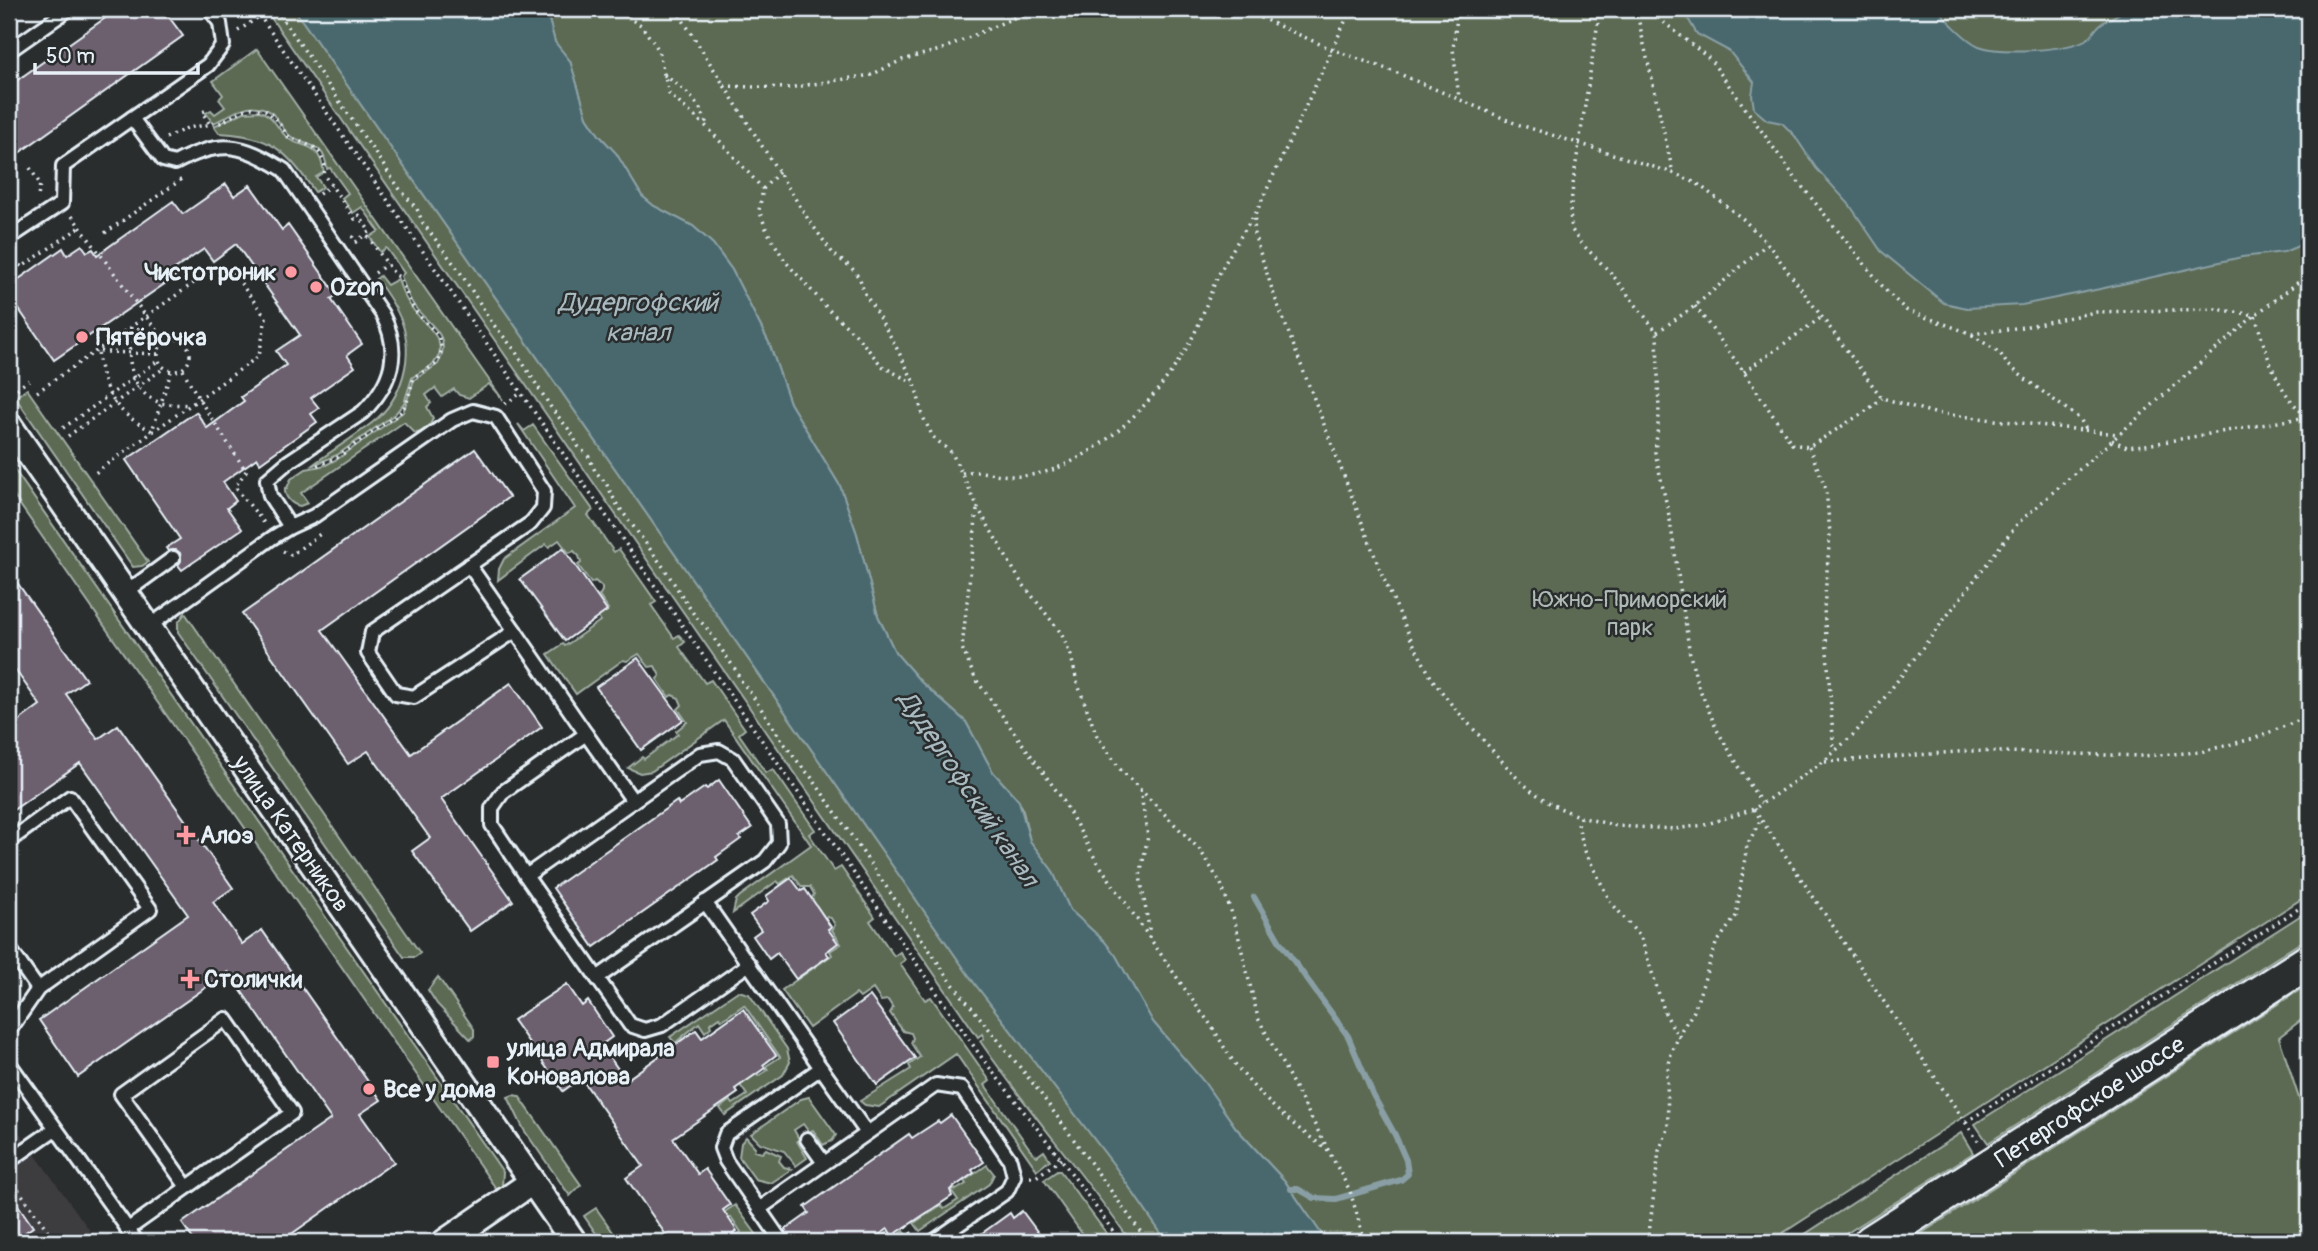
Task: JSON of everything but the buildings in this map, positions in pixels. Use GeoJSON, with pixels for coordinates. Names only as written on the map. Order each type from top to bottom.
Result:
{"type":"FeatureCollection","features":[{"type":"Feature","properties":{"kind":"street","name":"улица Катерников"},"geometry":{"type":"LineString","coordinates":[[9,425],[574,1242]]}},
{"type":"Feature","properties":{"kind":"street","name":"Петергофское шоссе"},"geometry":{"type":"LineString","coordinates":[[1871,1242],[2309,961]]}},
{"type":"Feature","properties":{"kind":"street"},"geometry":{"type":"LineString","coordinates":[[445,1242],[532,1182]]}},
{"type":"Feature","properties":{"kind":"lane"},"geometry":{"type":"LineString","coordinates":[[9,51],[69,9]]}},
{"type":"Feature","properties":{"kind":"lane"},"geometry":{"type":"LineString","coordinates":[[9,238],[62,203],[63,166],[208,65],[223,45],[220,23],[210,9]]}},
{"type":"Feature","properties":{"kind":"lane"},"geometry":{"type":"LineString","coordinates":[[132,118],[162,142],[163,160],[175,163],[214,147],[237,147],[260,154],[284,170],[390,329],[393,348],[391,368],[377,397],[363,412],[293,459],[267,480],[271,496],[290,527]]}},
{"type":"Feature","properties":{"kind":"lane"},"geometry":{"type":"LineString","coordinates":[[148,627],[272,538],[314,516],[452,420],[473,411],[496,417],[544,491],[543,508],[531,523],[372,632],[368,653],[396,694],[414,697],[514,631]]}},
{"type":"Feature","properties":{"kind":"lane"},"geometry":{"type":"LineString","coordinates":[[125,593],[173,558]]}},
{"type":"Feature","properties":{"kind":"lane"},"geometry":{"type":"LineString","coordinates":[[469,565],[633,801]]}},
{"type":"Feature","properties":{"kind":"lane"},"geometry":{"type":"LineString","coordinates":[[586,734],[503,792],[492,808],[492,825],[630,1025],[645,1030],[662,1025],[748,964]]}},
{"type":"Feature","properties":{"kind":"lane"},"geometry":{"type":"LineString","coordinates":[[526,876],[701,754],[719,751],[733,759],[778,824],[779,843],[765,861],[597,978]]}},
{"type":"Feature","properties":{"kind":"lane"},"geometry":{"type":"LineString","coordinates":[[9,841],[70,797],[150,909],[38,989],[9,1031]]}},
{"type":"Feature","properties":{"kind":"lane"},"geometry":{"type":"LineString","coordinates":[[705,902],[867,1133]]}},
{"type":"Feature","properties":{"kind":"lane"},"geometry":{"type":"LineString","coordinates":[[9,948],[38,989]]}},
{"type":"Feature","properties":{"kind":"lane"},"geometry":{"type":"LineString","coordinates":[[127,1230],[292,1113],[226,1019],[121,1094],[187,1187]]}},
{"type":"Feature","properties":{"kind":"lane"},"geometry":{"type":"LineString","coordinates":[[9,1063],[136,1242]]}},
{"type":"Feature","properties":{"kind":"lane"},"geometry":{"type":"LineString","coordinates":[[782,1242],[726,1161],[721,1148],[726,1134],[821,1068]]}},
{"type":"Feature","properties":{"kind":"lane"},"geometry":{"type":"LineString","coordinates":[[759,1209],[936,1085],[962,1089],[1010,1160],[1014,1175],[1007,1191],[938,1241]]}},
{"type":"Feature","properties":{"kind":"lane"},"geometry":{"type":"LineString","coordinates":[[9,1161],[55,1129]]}},
{"type":"Feature","properties":{"kind":"lane"},"geometry":{"type":"LineString","coordinates":[[807,1139],[824,1163]]}},
{"type":"Feature","properties":{"kind":"path"},"geometry":{"type":"LineString","coordinates":[[254,9],[982,1058],[1061,1159],[1121,1242]]}},
{"type":"Feature","properties":{"kind":"path"},"geometry":{"type":"LineString","coordinates":[[276,9],[952,983],[1035,1086],[1148,1242]]}},
{"type":"Feature","properties":{"kind":"path"},"geometry":{"type":"LineString","coordinates":[[625,9],[632,20],[641,25],[658,49],[669,94],[708,128],[763,188]]}},
{"type":"Feature","properties":{"kind":"path"},"geometry":{"type":"LineString","coordinates":[[676,9],[808,219],[834,255],[851,267],[860,279],[864,292],[915,384],[923,417],[933,437],[952,453],[978,508],[1019,579],[1061,633],[1097,736],[1120,769],[1200,850],[1222,884],[1235,922],[1258,1018],[1350,1191],[1365,1242]]}},
{"type":"Feature","properties":{"kind":"path"},"geometry":{"type":"LineString","coordinates":[[724,86],[789,88],[871,75],[902,60],[940,50],[1020,15],[1047,9]]}},
{"type":"Feature","properties":{"kind":"path"},"geometry":{"type":"LineString","coordinates":[[1241,9],[1331,49],[1395,72],[1517,124],[1673,173],[1698,184],[1744,219],[1767,243],[1882,398],[1934,413],[2117,434]]}},
{"type":"Feature","properties":{"kind":"path"},"geometry":{"type":"LineString","coordinates":[[962,473],[976,470],[1018,477],[1051,470],[1084,454],[1128,422],[1161,387],[1192,338],[1217,277],[1255,215],[1351,9]]}},
{"type":"Feature","properties":{"kind":"path"},"geometry":{"type":"LineString","coordinates":[[1458,9],[1453,49],[1459,98]]}},
{"type":"Feature","properties":{"kind":"path"},"geometry":{"type":"LineString","coordinates":[[1600,9],[1570,213],[1572,230],[1611,273],[1657,332],[1659,416],[1655,452],[1670,520],[1690,655],[1698,685],[1717,730],[1762,803]]}},
{"type":"Feature","properties":{"kind":"path"},"geometry":{"type":"LineString","coordinates":[[1636,9],[1673,173]]}},
{"type":"Feature","properties":{"kind":"path"},"geometry":{"type":"LineString","coordinates":[[1647,9],[1710,59],[1796,179],[1888,293],[1906,310],[1972,334],[2000,353],[2024,379],[2080,419],[2087,431]]}},
{"type":"Feature","properties":{"kind":"path"},"geometry":{"type":"LineString","coordinates":[[247,25],[260,16]]}},
{"type":"Feature","properties":{"kind":"path"},"geometry":{"type":"LineString","coordinates":[[664,75],[687,90],[706,119],[708,128]]}},
{"type":"Feature","properties":{"kind":"path"},"geometry":{"type":"LineString","coordinates":[[162,142],[177,131],[224,121],[243,110],[265,110],[276,119],[288,136],[320,153],[324,176],[355,219]]}},
{"type":"Feature","properties":{"kind":"path"},"geometry":{"type":"LineString","coordinates":[[205,111],[202,112],[218,136]]}},
{"type":"Feature","properties":{"kind":"path"},"geometry":{"type":"LineString","coordinates":[[30,168],[40,184],[37,200]]}},
{"type":"Feature","properties":{"kind":"path"},"geometry":{"type":"LineString","coordinates":[[779,172],[763,188],[759,210],[767,231],[785,261],[882,366],[915,384]]}},
{"type":"Feature","properties":{"kind":"path"},"geometry":{"type":"LineString","coordinates":[[106,233],[190,174]]}},
{"type":"Feature","properties":{"kind":"path"},"geometry":{"type":"LineString","coordinates":[[313,198],[331,185]]}},
{"type":"Feature","properties":{"kind":"path"},"geometry":{"type":"LineString","coordinates":[[62,203],[165,342]]}},
{"type":"Feature","properties":{"kind":"path"},"geometry":{"type":"LineString","coordinates":[[345,226],[359,215],[370,232],[356,242],[349,232]]}},
{"type":"Feature","properties":{"kind":"path"},"geometry":{"type":"LineString","coordinates":[[1255,215],[1254,234],[1274,295],[1383,577],[1419,656],[1452,705],[1518,779],[1542,799],[1580,817],[1617,826],[1675,830],[1704,825],[1754,809],[1823,762],[1855,733],[1875,710],[2018,523],[2255,315],[2309,274]]}},
{"type":"Feature","properties":{"kind":"path"},"geometry":{"type":"LineString","coordinates":[[9,256],[22,267],[80,227]]}},
{"type":"Feature","properties":{"kind":"path"},"geometry":{"type":"LineString","coordinates":[[366,234],[395,275],[400,277]]}},
{"type":"Feature","properties":{"kind":"path"},"geometry":{"type":"LineString","coordinates":[[1657,332],[1695,306],[1767,243]]}},
{"type":"Feature","properties":{"kind":"path"},"geometry":{"type":"LineString","coordinates":[[370,276],[387,264]]}},
{"type":"Feature","properties":{"kind":"path"},"geometry":{"type":"LineString","coordinates":[[37,391],[204,276],[234,274],[266,318],[259,356],[95,473]]}},
{"type":"Feature","properties":{"kind":"path"},"geometry":{"type":"LineString","coordinates":[[1695,306],[1744,372],[1792,444],[1809,447],[1870,409],[1882,398]]}},
{"type":"Feature","properties":{"kind":"path"},"geometry":{"type":"LineString","coordinates":[[1972,334],[2095,312],[2216,309],[2255,315]]}},
{"type":"Feature","properties":{"kind":"path"},"geometry":{"type":"LineString","coordinates":[[2255,315],[2280,384],[2287,397],[2308,417]]}},
{"type":"Feature","properties":{"kind":"path"},"geometry":{"type":"LineString","coordinates":[[1744,372],[1822,317]]}},
{"type":"Feature","properties":{"kind":"path"},"geometry":{"type":"LineString","coordinates":[[131,327],[128,354],[131,370],[140,386],[161,403],[190,405]]}},
{"type":"Feature","properties":{"kind":"path"},"geometry":{"type":"LineString","coordinates":[[176,339],[186,344],[191,355],[183,370],[171,372],[164,368],[158,354],[165,342],[176,339]]}},
{"type":"Feature","properties":{"kind":"path"},"geometry":{"type":"LineString","coordinates":[[98,350],[158,354]]}},
{"type":"Feature","properties":{"kind":"path"},"geometry":{"type":"LineString","coordinates":[[98,350],[101,376],[109,396],[131,419],[152,431]]}},
{"type":"Feature","properties":{"kind":"path"},"geometry":{"type":"LineString","coordinates":[[63,428],[159,360]]}},
{"type":"Feature","properties":{"kind":"path"},"geometry":{"type":"LineString","coordinates":[[68,436],[164,368]]}},
{"type":"Feature","properties":{"kind":"path"},"geometry":{"type":"LineString","coordinates":[[183,370],[246,471],[235,487],[263,521],[272,538]]}},
{"type":"Feature","properties":{"kind":"path"},"geometry":{"type":"LineString","coordinates":[[152,431],[171,372]]}},
{"type":"Feature","properties":{"kind":"path"},"geometry":{"type":"LineString","coordinates":[[11,393],[29,380]]}},
{"type":"Feature","properties":{"kind":"path"},"geometry":{"type":"LineString","coordinates":[[510,401],[521,393]]}},
{"type":"Feature","properties":{"kind":"path"},"geometry":{"type":"LineString","coordinates":[[2111,439],[2127,447],[2137,446],[2308,417]]}},
{"type":"Feature","properties":{"kind":"path"},"geometry":{"type":"LineString","coordinates":[[1809,447],[1826,489],[1830,533],[1824,609],[1835,751]]}},
{"type":"Feature","properties":{"kind":"path"},"geometry":{"type":"LineString","coordinates":[[303,467],[314,460]]}},
{"type":"Feature","properties":{"kind":"path"},"geometry":{"type":"LineString","coordinates":[[978,508],[962,648],[975,678],[1061,797],[1096,860],[1200,1012],[1213,1026],[1233,1060],[1253,1085],[1303,1133],[1330,1151]]}},
{"type":"Feature","properties":{"kind":"path"},"geometry":{"type":"LineString","coordinates":[[1823,762],[1970,751],[2143,756],[2200,752],[2256,738],[2309,716]]}},
{"type":"Feature","properties":{"kind":"path"},"geometry":{"type":"LineString","coordinates":[[1140,790],[1148,836],[1140,876],[1150,936]]}},
{"type":"Feature","properties":{"kind":"path"},"geometry":{"type":"LineString","coordinates":[[1754,809],[1966,1122],[2309,902]]}},
{"type":"Feature","properties":{"kind":"path"},"geometry":{"type":"LineString","coordinates":[[1580,817],[1578,826],[1585,851],[1610,901],[1641,938],[1665,1013],[1679,1038]]}},
{"type":"Feature","properties":{"kind":"path"},"geometry":{"type":"LineString","coordinates":[[1648,1242],[1658,1151],[1668,1129],[1668,1074],[1671,1054],[1694,1012],[1716,944],[1737,916],[1747,845],[1761,819]]}},
{"type":"Feature","properties":{"kind":"path"},"geometry":{"type":"LineString","coordinates":[[1036,1177],[1061,1159]]}},
{"type":"Feature","properties":{"kind":"path"},"geometry":{"type":"LineString","coordinates":[[9,1177],[56,1242]]}},
{"type":"Feature","properties":{"kind":"path"},"geometry":{"type":"LineString","coordinates":[[907,1226],[915,1241]]}},
{"type":"Feature","properties":{"kind":"shaded area"},"geometry":{"type":"Polygon","coordinates":[[[9,1118],[98,1242],[9,1242],[9,1118]]]}},
{"type":"Feature","properties":{"kind":"green space"},"geometry":{"type":"Polygon","coordinates":[[[265,9],[294,9],[975,984],[1114,1165],[1167,1242],[1131,1242],[998,1067],[980,1041],[984,1038],[982,1034],[978,1037],[265,9]]]}},
{"type":"Feature","properties":{"kind":"green space","name":"Южно-Приморский парк"},"geometry":{"type":"Polygon","coordinates":[[[541,9],[2309,9],[2309,894],[1769,1242],[1327,1242],[1284,1180],[1236,1128],[1204,1082],[1153,1022],[1116,956],[1104,941],[1070,910],[1052,870],[1030,841],[1022,807],[993,772],[966,722],[921,682],[895,652],[878,616],[857,534],[840,486],[790,403],[769,343],[732,270],[713,244],[693,226],[654,206],[642,196],[616,153],[587,117],[570,61],[555,42],[549,20],[541,9]]]}},
{"type":"Feature","properties":{"kind":"green space"},"geometry":{"type":"Polygon","coordinates":[[[257,49],[503,400],[489,384],[469,398],[459,395],[454,389],[442,397],[435,388],[426,395],[431,403],[427,407],[433,418],[426,429],[415,433],[404,422],[301,493],[308,503],[300,506],[291,502],[286,494],[285,488],[291,479],[306,469],[326,465],[339,458],[403,412],[414,380],[438,364],[443,346],[438,332],[410,300],[401,276],[404,273],[386,248],[380,252],[370,237],[379,231],[362,207],[353,213],[342,198],[348,193],[330,168],[327,169],[318,149],[289,135],[273,114],[264,108],[246,108],[213,123],[206,113],[211,110],[215,114],[225,107],[219,99],[223,95],[213,81],[257,49]]]}},
{"type":"Feature","properties":{"kind":"green space"},"geometry":{"type":"Polygon","coordinates":[[[260,111],[269,116],[289,139],[317,153],[324,172],[316,177],[323,187],[315,192],[295,166],[276,148],[252,137],[219,133],[214,126],[244,112],[260,111]]]}},
{"type":"Feature","properties":{"kind":"green space"},"geometry":{"type":"Polygon","coordinates":[[[380,276],[387,285],[398,279],[407,301],[438,340],[439,355],[432,365],[412,378],[404,403],[395,414],[337,455],[311,466],[373,422],[392,401],[403,376],[407,348],[405,334],[396,309],[376,279],[380,276]]]}},
{"type":"Feature","properties":{"kind":"green space"},"geometry":{"type":"Polygon","coordinates":[[[27,389],[148,562],[133,567],[15,397],[27,389]]]}},
{"type":"Feature","properties":{"kind":"green space"},"geometry":{"type":"Polygon","coordinates":[[[518,424],[524,431],[533,425],[593,510],[588,515],[614,552],[619,549],[656,602],[651,605],[674,638],[679,635],[685,642],[679,647],[705,683],[711,680],[745,729],[739,734],[766,773],[773,769],[815,830],[809,834],[834,871],[841,867],[875,917],[870,921],[894,956],[900,952],[905,960],[900,964],[925,1000],[931,997],[990,1081],[985,1085],[1032,1152],[1037,1156],[1044,1151],[1050,1160],[1037,1170],[956,1054],[879,1107],[865,1105],[860,1101],[911,1069],[909,1065],[920,1057],[911,1043],[911,1033],[903,1031],[890,1013],[893,1008],[888,1000],[881,1001],[873,989],[860,998],[856,994],[809,1028],[782,990],[832,955],[830,951],[841,944],[832,930],[835,925],[831,918],[823,918],[811,900],[814,894],[810,887],[802,887],[793,875],[780,884],[777,881],[733,913],[736,900],[740,896],[811,845],[724,720],[652,771],[640,773],[628,768],[678,734],[676,731],[687,722],[678,709],[682,705],[679,698],[672,695],[669,697],[657,679],[660,676],[655,666],[649,667],[639,654],[627,661],[623,660],[576,694],[548,654],[563,644],[565,646],[600,621],[598,616],[608,609],[599,596],[602,587],[595,581],[591,583],[578,565],[581,563],[579,556],[574,551],[569,553],[559,540],[549,547],[546,544],[498,580],[504,559],[575,508],[518,424]]]}},
{"type":"Feature","properties":{"kind":"green space"},"geometry":{"type":"Polygon","coordinates":[[[9,462],[503,1172],[499,1193],[9,489],[9,462]]]}},
{"type":"Feature","properties":{"kind":"green space"},"geometry":{"type":"Polygon","coordinates":[[[185,613],[420,953],[415,957],[404,957],[178,632],[178,623],[185,613]]]}},
{"type":"Feature","properties":{"kind":"green space"},"geometry":{"type":"Polygon","coordinates":[[[2309,910],[2309,937],[1988,1143],[1975,1124],[2309,910]]]}},
{"type":"Feature","properties":{"kind":"green space"},"geometry":{"type":"Polygon","coordinates":[[[438,977],[474,1029],[471,1040],[437,1004],[428,990],[438,977]]]}},
{"type":"Feature","properties":{"kind":"green space"},"geometry":{"type":"Polygon","coordinates":[[[2309,984],[2309,1014],[2279,1037],[2309,1129],[2309,1242],[1908,1242],[2309,984]]]}},
{"type":"Feature","properties":{"kind":"green space"},"geometry":{"type":"Polygon","coordinates":[[[738,991],[749,994],[787,1049],[790,1062],[783,1075],[725,1115],[720,1108],[730,1100],[733,1104],[747,1095],[740,1085],[756,1074],[758,1076],[768,1070],[766,1066],[780,1057],[744,1005],[722,1020],[720,1017],[710,1024],[711,1027],[705,1032],[699,1023],[675,1043],[670,1037],[738,991]]]}},
{"type":"Feature","properties":{"kind":"green space"},"geometry":{"type":"Polygon","coordinates":[[[519,1096],[581,1185],[570,1196],[524,1130],[508,1097],[519,1096]]]}},
{"type":"Feature","properties":{"kind":"green space"},"geometry":{"type":"Polygon","coordinates":[[[809,1097],[836,1135],[832,1141],[823,1145],[813,1130],[809,1132],[803,1124],[794,1130],[807,1158],[796,1166],[784,1151],[760,1143],[751,1134],[801,1099],[809,1097]]]}},
{"type":"Feature","properties":{"kind":"green space"},"geometry":{"type":"Polygon","coordinates":[[[1961,1133],[1973,1153],[1833,1242],[1793,1242],[1961,1133]]]}},
{"type":"Feature","properties":{"kind":"green space"},"geometry":{"type":"Polygon","coordinates":[[[746,1137],[755,1147],[754,1151],[762,1153],[766,1149],[781,1156],[779,1161],[784,1167],[792,1169],[771,1183],[755,1179],[739,1157],[741,1143],[746,1137]]]}},
{"type":"Feature","properties":{"kind":"green space"},"geometry":{"type":"Polygon","coordinates":[[[987,1165],[994,1174],[989,1184],[920,1231],[914,1223],[941,1205],[944,1209],[958,1200],[951,1190],[966,1184],[964,1181],[987,1165]]]}},
{"type":"Feature","properties":{"kind":"green space"},"geometry":{"type":"Polygon","coordinates":[[[1060,1171],[1113,1242],[1088,1242],[1044,1180],[1060,1171]]]}},
{"type":"Feature","properties":{"kind":"green space"},"geometry":{"type":"Polygon","coordinates":[[[735,1205],[762,1242],[727,1242],[741,1232],[731,1217],[727,1220],[723,1213],[735,1205]]]}},
{"type":"Feature","properties":{"kind":"green space"},"geometry":{"type":"Polygon","coordinates":[[[596,1208],[620,1242],[602,1242],[584,1216],[596,1208]]]}},
{"type":"Feature","properties":{"kind":"green space"},"geometry":{"type":"Polygon","coordinates":[[[904,1231],[909,1238],[903,1242],[875,1242],[887,1233],[892,1240],[904,1231]]]}},
{"type":"Feature","properties":{"kind":"water","name":"Дудергофский канал"},"geometry":{"type":"Polygon","coordinates":[[[294,9],[541,9],[549,20],[555,42],[570,61],[587,117],[616,153],[642,196],[654,206],[693,226],[713,244],[732,270],[769,343],[790,403],[840,486],[857,534],[878,616],[895,652],[921,682],[966,722],[993,772],[1019,801],[1030,841],[1052,870],[1070,910],[1104,941],[1116,956],[1153,1022],[1204,1082],[1236,1128],[1284,1180],[1327,1242],[1167,1242],[1114,1165],[975,984],[294,9]]]}},
{"type":"Feature","properties":{"kind":"water"},"geometry":{"type":"Polygon","coordinates":[[[1678,9],[1939,9],[1957,29],[1979,46],[2017,50],[2050,49],[2078,43],[2087,39],[2102,23],[2126,9],[2309,9],[2309,235],[2305,241],[2284,252],[2242,257],[2022,305],[1967,308],[1944,303],[1881,251],[1849,204],[1816,168],[1794,135],[1782,123],[1767,120],[1754,109],[1754,82],[1729,51],[1697,34],[1687,17],[1678,9]]]}},
{"type":"Feature","properties":{"kind":"waterway"},"geometry":{"type":"LineString","coordinates":[[1254,897],[1280,942],[1348,1036],[1373,1095],[1406,1160],[1408,1174],[1401,1180],[1336,1199],[1314,1198],[1298,1189],[1291,1189]]}},
{"type":"Feature","properties":{"kind":"place","name":"Чистотроник"},"geometry":{"type":"Point","coordinates":[291,272]}},
{"type":"Feature","properties":{"kind":"place","name":"Ozon"},"geometry":{"type":"Point","coordinates":[316,287]}},
{"type":"Feature","properties":{"kind":"place","name":"Пятёрочка"},"geometry":{"type":"Point","coordinates":[82,337]}},
{"type":"Feature","properties":{"kind":"place","name":"Алоэ"},"geometry":{"type":"Point","coordinates":[186,835]}},
{"type":"Feature","properties":{"kind":"place","name":"Столички"},"geometry":{"type":"Point","coordinates":[190,979]}},
{"type":"Feature","properties":{"kind":"place","name":"улица Адмирала Коновалова"},"geometry":{"type":"Point","coordinates":[493,1062]}},
{"type":"Feature","properties":{"kind":"place","name":"Все у дома"},"geometry":{"type":"Point","coordinates":[369,1089]}}]}
